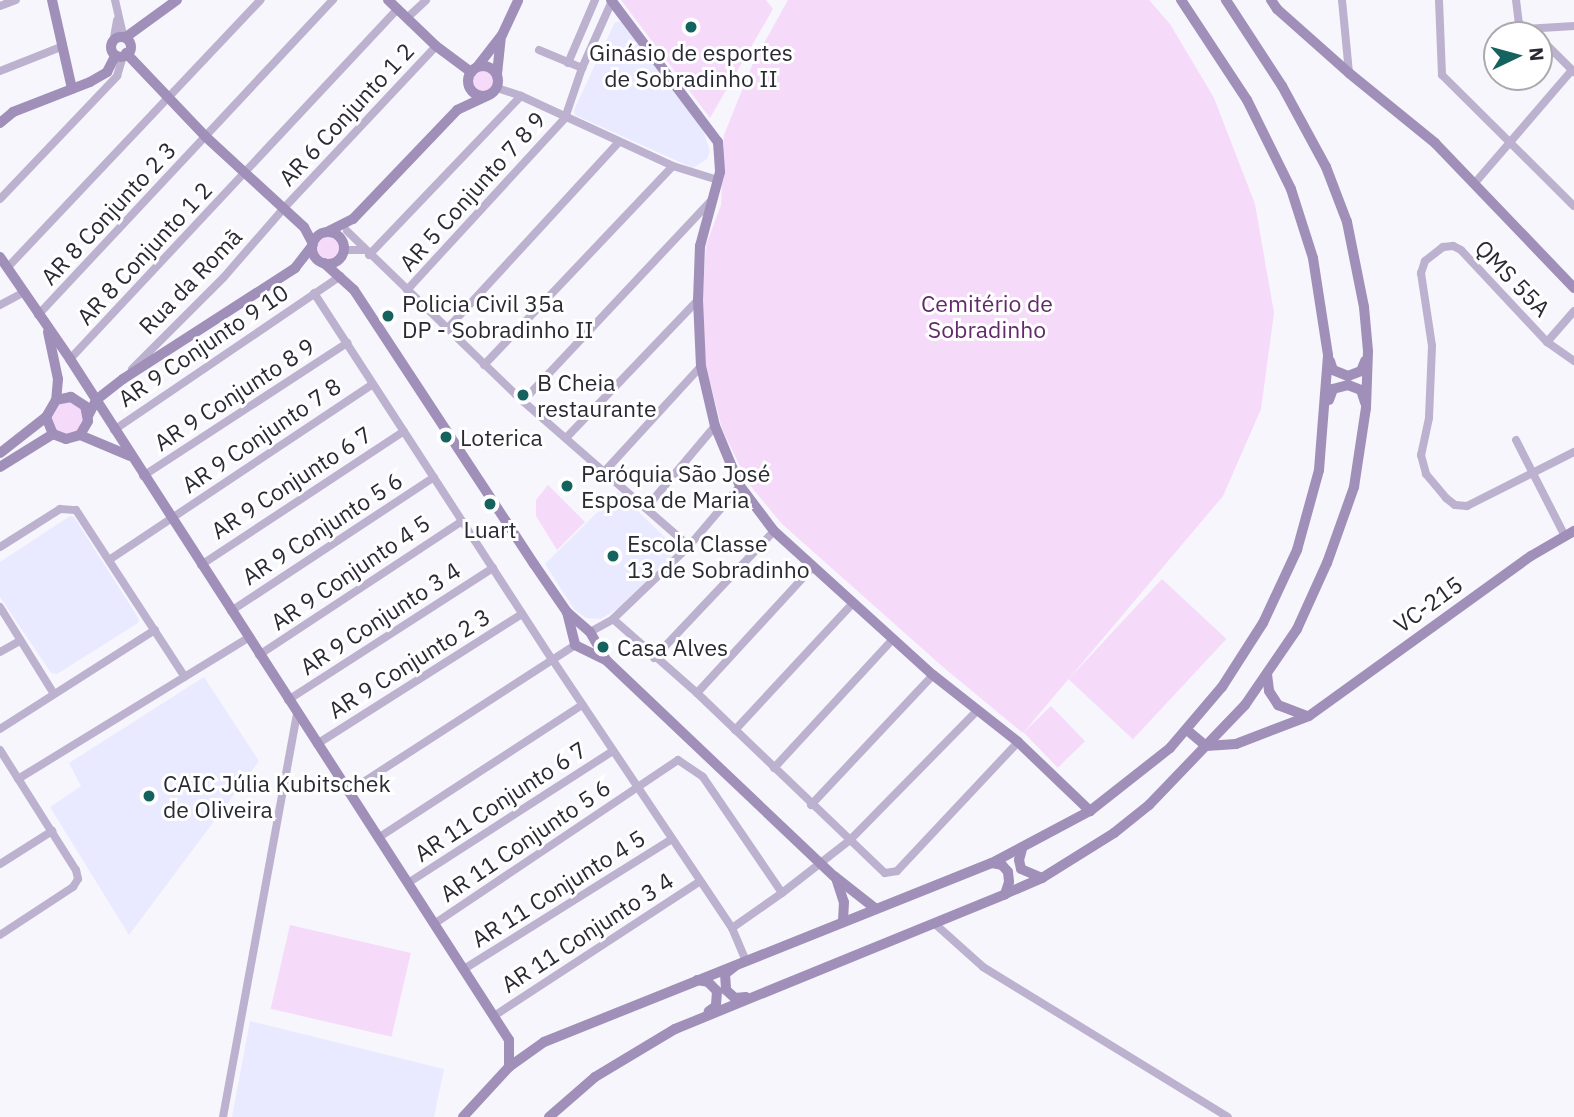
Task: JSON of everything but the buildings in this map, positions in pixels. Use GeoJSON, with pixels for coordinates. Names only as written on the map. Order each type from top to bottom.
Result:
{"type":"FeatureCollection","features":[{"type":"Feature","properties":{"kind":"street"},"geometry":{"type":"LineString","coordinates":[[0,6],[16,0]]}},
{"type":"Feature","properties":{"kind":"street"},"geometry":{"type":"LineString","coordinates":[[52,0],[72,89]]}},
{"type":"Feature","properties":{"kind":"street"},"geometry":{"type":"LineString","coordinates":[[0,199],[117,76],[122,47],[115,0]]}},
{"type":"Feature","properties":{"kind":"street"},"geometry":{"type":"LineString","coordinates":[[0,123],[13,112],[107,72],[122,47],[177,0]]}},
{"type":"Feature","properties":{"kind":"street"},"geometry":{"type":"LineString","coordinates":[[7,268],[260,0]]}},
{"type":"Feature","properties":{"kind":"street","name":"AR 8 Conjunto 2 3"},"geometry":{"type":"LineString","coordinates":[[38,315],[333,0]]}},
{"type":"Feature","properties":{"kind":"street"},"geometry":{"type":"LineString","coordinates":[[388,0],[436,46],[472,73],[475,94],[486,96]]}},
{"type":"Feature","properties":{"kind":"street"},"geometry":{"type":"LineString","coordinates":[[407,18],[426,0]]}},
{"type":"Feature","properties":{"kind":"street"},"geometry":{"type":"LineString","coordinates":[[457,110],[472,73],[502,35],[517,0]]}},
{"type":"Feature","properties":{"kind":"street"},"geometry":{"type":"LineString","coordinates":[[568,63],[595,0]]}},
{"type":"Feature","properties":{"kind":"street"},"geometry":{"type":"LineString","coordinates":[[565,118],[582,68],[612,0],[718,142],[718,180],[710,202],[701,246],[698,300],[701,366],[715,426],[740,486],[774,531],[933,675],[976,712],[1018,742],[1090,811]]}},
{"type":"Feature","properties":{"kind":"street"},"geometry":{"type":"LineString","coordinates":[[1181,0],[1247,100],[1290,189],[1313,258],[1328,355],[1333,370],[1348,376],[1362,371],[1368,351]]}},
{"type":"Feature","properties":{"kind":"street"},"geometry":{"type":"LineString","coordinates":[[549,1117],[595,1077],[674,1029],[1042,878],[1114,833],[1149,805],[1245,705],[1297,629],[1340,529],[1354,486],[1366,408],[1368,351],[1358,265],[1347,222],[1326,167],[1282,86],[1226,0]]}},
{"type":"Feature","properties":{"kind":"street"},"geometry":{"type":"LineString","coordinates":[[1271,0],[1277,9],[1349,73],[1435,143],[1574,288]]}},
{"type":"Feature","properties":{"kind":"street"},"geometry":{"type":"LineString","coordinates":[[1342,0],[1349,73]]}},
{"type":"Feature","properties":{"kind":"street"},"geometry":{"type":"LineString","coordinates":[[1438,0],[1442,75],[1574,206]]}},
{"type":"Feature","properties":{"kind":"street"},"geometry":{"type":"LineString","coordinates":[[1516,0],[1519,23],[1525,29],[1574,26]]}},
{"type":"Feature","properties":{"kind":"street","name":"AR 8 Conjunto 1 2"},"geometry":{"type":"LineString","coordinates":[[70,359],[398,9]]}},
{"type":"Feature","properties":{"kind":"street"},"geometry":{"type":"LineString","coordinates":[[497,88],[502,35]]}},
{"type":"Feature","properties":{"kind":"street","name":"AR 6 Conjunto 1 2"},"geometry":{"type":"LineString","coordinates":[[284,208],[436,46]]}},
{"type":"Feature","properties":{"kind":"street"},"geometry":{"type":"LineString","coordinates":[[0,71],[61,47]]}},
{"type":"Feature","properties":{"kind":"street"},"geometry":{"type":"LineString","coordinates":[[122,47],[206,137],[306,228],[313,254],[354,290],[567,612],[590,633],[606,660]]}},
{"type":"Feature","properties":{"kind":"street"},"geometry":{"type":"LineString","coordinates":[[539,50],[582,68]]}},
{"type":"Feature","properties":{"kind":"street"},"geometry":{"type":"LineString","coordinates":[[1474,184],[1573,71],[1553,51]]}},
{"type":"Feature","properties":{"kind":"street"},"geometry":{"type":"LineString","coordinates":[[472,73],[491,67],[497,74]]}},
{"type":"Feature","properties":{"kind":"street"},"geometry":{"type":"LineString","coordinates":[[497,88],[521,96],[673,166],[718,180]]}},
{"type":"Feature","properties":{"kind":"street"},"geometry":{"type":"LineString","coordinates":[[295,268],[334,263],[343,248],[353,219],[457,110],[497,88]]}},
{"type":"Feature","properties":{"kind":"street"},"geometry":{"type":"LineString","coordinates":[[366,252],[521,96]]}},
{"type":"Feature","properties":{"kind":"street","name":"AR 5 Conjunto 7 8 9"},"geometry":{"type":"LineString","coordinates":[[407,290],[565,118]]}},
{"type":"Feature","properties":{"kind":"street"},"geometry":{"type":"LineString","coordinates":[[447,329],[618,142]]}},
{"type":"Feature","properties":{"kind":"street"},"geometry":{"type":"LineString","coordinates":[[484,365],[673,166]]}},
{"type":"Feature","properties":{"kind":"street"},"geometry":{"type":"LineString","coordinates":[[523,401],[710,202]]}},
{"type":"Feature","properties":{"kind":"street","name":"Rua da Romã"},"geometry":{"type":"LineString","coordinates":[[122,379],[224,277],[284,208]]}},
{"type":"Feature","properties":{"kind":"street"},"geometry":{"type":"LineString","coordinates":[[46,417],[53,434],[66,439],[80,435],[87,427],[88,416],[96,400],[122,379],[295,268],[312,245],[326,232],[353,219]]}},
{"type":"Feature","properties":{"kind":"street"},"geometry":{"type":"LineString","coordinates":[[306,228],[337,235],[354,290]]}},
{"type":"Feature","properties":{"kind":"street"},"geometry":{"type":"LineString","coordinates":[[347,231],[523,401],[689,546]]}},
{"type":"Feature","properties":{"kind":"street","name":"QMS 55A"},"geometry":{"type":"LineString","coordinates":[[1574,361],[1547,342],[1461,250],[1453,246],[1443,247],[1425,261],[1421,273],[1433,346],[1429,418],[1420,455],[1426,474],[1446,498],[1461,506],[1474,505],[1574,452]]}},
{"type":"Feature","properties":{"kind":"street"},"geometry":{"type":"LineString","coordinates":[[343,248],[366,252]]}},
{"type":"Feature","properties":{"kind":"street"},"geometry":{"type":"LineString","coordinates":[[0,257],[48,332],[70,359],[170,519],[494,1016],[509,1040],[509,1067]]}},
{"type":"Feature","properties":{"kind":"street","name":"AR 9 Conjunto 9 10"},"geometry":{"type":"LineString","coordinates":[[114,430],[341,276]]}},
{"type":"Feature","properties":{"kind":"street"},"geometry":{"type":"LineString","coordinates":[[0,305],[23,293]]}},
{"type":"Feature","properties":{"kind":"street"},"geometry":{"type":"LineString","coordinates":[[314,293],[522,614],[732,928],[742,962]]}},
{"type":"Feature","properties":{"kind":"street"},"geometry":{"type":"LineString","coordinates":[[566,438],[698,300]]}},
{"type":"Feature","properties":{"kind":"street","name":"QMS 55A"},"geometry":{"type":"LineString","coordinates":[[1547,342],[1574,311]]}},
{"type":"Feature","properties":{"kind":"street"},"geometry":{"type":"LineString","coordinates":[[0,453],[46,417],[56,400],[58,379],[48,332]]}},
{"type":"Feature","properties":{"kind":"street","name":"AR 9 Conjunto 8 9"},"geometry":{"type":"LineString","coordinates":[[143,476],[347,344]]}},
{"type":"Feature","properties":{"kind":"street"},"geometry":{"type":"LineString","coordinates":[[463,1117],[509,1067],[534,1048],[569,1030],[1022,849],[1090,811],[1187,730],[1222,687],[1263,623],[1297,550],[1319,470],[1326,410],[1328,355]]}},
{"type":"Feature","properties":{"kind":"street"},"geometry":{"type":"LineString","coordinates":[[58,379],[70,359]]}},
{"type":"Feature","properties":{"kind":"street"},"geometry":{"type":"LineString","coordinates":[[604,472],[701,366]]}},
{"type":"Feature","properties":{"kind":"street","name":"AR 9 Conjunto 7 8"},"geometry":{"type":"LineString","coordinates":[[109,560],[373,384]]}},
{"type":"Feature","properties":{"kind":"street"},"geometry":{"type":"LineString","coordinates":[[1326,410],[1333,389],[1348,385],[1361,390],[1366,408]]}},
{"type":"Feature","properties":{"kind":"street"},"geometry":{"type":"LineString","coordinates":[[56,400],[66,397],[96,400]]}},
{"type":"Feature","properties":{"kind":"street"},"geometry":{"type":"LineString","coordinates":[[76,399],[85,406],[88,416]]}},
{"type":"Feature","properties":{"kind":"street"},"geometry":{"type":"LineString","coordinates":[[646,508],[715,426]]}},
{"type":"Feature","properties":{"kind":"street","name":"AR 9 Conjunto 6 7"},"geometry":{"type":"LineString","coordinates":[[201,565],[404,431]]}},
{"type":"Feature","properties":{"kind":"street"},"geometry":{"type":"LineString","coordinates":[[0,467],[53,434]]}},
{"type":"Feature","properties":{"kind":"street"},"geometry":{"type":"LineString","coordinates":[[80,435],[130,456]]}},
{"type":"Feature","properties":{"kind":"street"},"geometry":{"type":"LineString","coordinates":[[1516,440],[1569,533]]}},
{"type":"Feature","properties":{"kind":"street","name":"AR 9 Conjunto 5 6"},"geometry":{"type":"LineString","coordinates":[[231,611],[434,477]]}},
{"type":"Feature","properties":{"kind":"street"},"geometry":{"type":"LineString","coordinates":[[348,792],[613,619],[689,546],[740,486]]}},
{"type":"Feature","properties":{"kind":"street"},"geometry":{"type":"LineString","coordinates":[[0,547],[60,509],[68,507],[76,510],[185,677]]}},
{"type":"Feature","properties":{"kind":"street","name":"AR 9 Conjunto 4 5"},"geometry":{"type":"LineString","coordinates":[[259,655],[462,521]]}},
{"type":"Feature","properties":{"kind":"street"},"geometry":{"type":"LineString","coordinates":[[654,658],[774,531]]}},
{"type":"Feature","properties":{"kind":"street","name":"VC-215"},"geometry":{"type":"LineString","coordinates":[[1206,746],[1236,744],[1309,716],[1531,556],[1569,533]]}},
{"type":"Feature","properties":{"kind":"street"},"geometry":{"type":"LineString","coordinates":[[697,693],[813,567]]}},
{"type":"Feature","properties":{"kind":"street","name":"AR 9 Conjunto 3 4"},"geometry":{"type":"LineString","coordinates":[[288,700],[493,568]]}},
{"type":"Feature","properties":{"kind":"street"},"geometry":{"type":"LineString","coordinates":[[735,730],[853,603]]}},
{"type":"Feature","properties":{"kind":"street"},"geometry":{"type":"LineString","coordinates":[[0,607],[54,694]]}},
{"type":"Feature","properties":{"kind":"street"},"geometry":{"type":"LineString","coordinates":[[567,612],[576,644],[606,660],[834,876],[876,909]]}},
{"type":"Feature","properties":{"kind":"street","name":"AR 9 Conjunto 2 3"},"geometry":{"type":"LineString","coordinates":[[317,744],[522,614]]}},
{"type":"Feature","properties":{"kind":"street"},"geometry":{"type":"LineString","coordinates":[[613,619],[654,658],[697,693],[885,873],[897,871],[1018,742]]}},
{"type":"Feature","properties":{"kind":"street"},"geometry":{"type":"LineString","coordinates":[[0,729],[155,630]]}},
{"type":"Feature","properties":{"kind":"street"},"geometry":{"type":"LineString","coordinates":[[576,644],[590,633]]}},
{"type":"Feature","properties":{"kind":"street"},"geometry":{"type":"LineString","coordinates":[[19,779],[248,638]]}},
{"type":"Feature","properties":{"kind":"street"},"geometry":{"type":"LineString","coordinates":[[774,768],[893,639]]}},
{"type":"Feature","properties":{"kind":"street"},"geometry":{"type":"LineString","coordinates":[[0,652],[20,641]]}},
{"type":"Feature","properties":{"kind":"street"},"geometry":{"type":"LineString","coordinates":[[1267,674],[1269,691],[1278,705],[1291,713],[1309,716]]}},
{"type":"Feature","properties":{"kind":"street"},"geometry":{"type":"LineString","coordinates":[[811,805],[933,675]]}},
{"type":"Feature","properties":{"kind":"street"},"geometry":{"type":"LineString","coordinates":[[378,838],[582,705]]}},
{"type":"Feature","properties":{"kind":"street"},"geometry":{"type":"LineString","coordinates":[[732,928],[823,863],[850,840],[976,712]]}},
{"type":"Feature","properties":{"kind":"street"},"geometry":{"type":"LineString","coordinates":[[223,1117],[297,713]]}},
{"type":"Feature","properties":{"kind":"street"},"geometry":{"type":"LineString","coordinates":[[1187,730],[1206,746]]}},
{"type":"Feature","properties":{"kind":"street"},"geometry":{"type":"LineString","coordinates":[[0,750],[52,831],[78,879],[73,887],[0,935]]}},
{"type":"Feature","properties":{"kind":"street","name":"AR 11 Conjunto 6 7"},"geometry":{"type":"LineString","coordinates":[[408,883],[613,751]]}},
{"type":"Feature","properties":{"kind":"street","name":"AR 11 Conjunto 5 6"},"geometry":{"type":"LineString","coordinates":[[434,924],[678,760],[703,777],[782,893]]}},
{"type":"Feature","properties":{"kind":"street"},"geometry":{"type":"LineString","coordinates":[[0,864],[52,831]]}},
{"type":"Feature","properties":{"kind":"street","name":"AR 11 Conjunto 4 5"},"geometry":{"type":"LineString","coordinates":[[464,969],[672,839]]}},
{"type":"Feature","properties":{"kind":"street"},"geometry":{"type":"LineString","coordinates":[[1022,849],[1019,860],[1021,869],[1042,878]]}},
{"type":"Feature","properties":{"kind":"street"},"geometry":{"type":"LineString","coordinates":[[992,863],[1002,865],[1008,872],[1009,882],[1005,894]]}},
{"type":"Feature","properties":{"kind":"street"},"geometry":{"type":"LineString","coordinates":[[834,876],[844,902],[844,921]]}},
{"type":"Feature","properties":{"kind":"street","name":"AR 11 Conjunto 3 4"},"geometry":{"type":"LineString","coordinates":[[494,1016],[700,881]]}},
{"type":"Feature","properties":{"kind":"street"},"geometry":{"type":"LineString","coordinates":[[934,923],[983,967],[1228,1117]]}},
{"type":"Feature","properties":{"kind":"street"},"geometry":{"type":"LineString","coordinates":[[742,962],[725,974],[726,990],[735,998],[749,997]]}},
{"type":"Feature","properties":{"kind":"street"},"geometry":{"type":"LineString","coordinates":[[695,980],[708,982],[717,991],[716,1006],[705,1015]]}},
{"type":"Feature","properties":{"kind":"street"},"geometry":{"type":"LineString","coordinates":[[509,1040],[534,1048]]}},
{"type":"Feature","properties":{"kind":"shaded area"},"geometry":{"type":"Polygon","coordinates":[[[615,22],[621,22],[703,130],[710,151],[707,159],[693,168],[575,115],[574,110],[615,22]]]}},
{"type":"Feature","properties":{"kind":"shaded area","name":"Escola Classe 13 de Sobradinho"},"geometry":{"type":"Polygon","coordinates":[[[618,492],[675,547],[676,552],[620,607],[601,619],[586,618],[574,609],[545,564],[618,492]]]}},
{"type":"Feature","properties":{"kind":"shaded area"},"geometry":{"type":"Polygon","coordinates":[[[70,516],[74,517],[139,619],[138,623],[57,674],[51,673],[0,597],[0,562],[70,516]]]}},
{"type":"Feature","properties":{"kind":"shaded area","name":"CAIC Júlia Kubitschek de Oliveira"},"geometry":{"type":"Polygon","coordinates":[[[204,677],[259,761],[129,935],[50,807],[81,786],[69,763],[204,677]]]}},
{"type":"Feature","properties":{"kind":"shaded area"},"geometry":{"type":"Polygon","coordinates":[[[250,1021],[444,1069],[434,1117],[232,1117],[250,1021]]]}},
{"type":"Feature","properties":{"kind":"green space"},"geometry":{"type":"Polygon","coordinates":[[[621,0],[766,0],[773,9],[710,118],[621,0]]]}},
{"type":"Feature","properties":{"kind":"green space","name":"Cemitério de Sobradinho"},"geometry":{"type":"Polygon","coordinates":[[[788,0],[1149,0],[1170,24],[1214,98],[1255,204],[1274,313],[1261,409],[1223,496],[1023,733],[943,667],[782,524],[748,483],[722,429],[706,366],[702,307],[706,245],[721,205],[724,135],[753,63],[788,0]]]}},
{"type":"Feature","properties":{"kind":"green space"},"geometry":{"type":"Polygon","coordinates":[[[484,68],[493,71],[496,80],[493,89],[484,92],[475,89],[472,80],[475,71],[484,68]]]}},
{"type":"Feature","properties":{"kind":"green space"},"geometry":{"type":"Polygon","coordinates":[[[328,236],[337,239],[340,248],[337,257],[328,260],[319,257],[316,248],[319,239],[328,236]]]}},
{"type":"Feature","properties":{"kind":"green space"},"geometry":{"type":"Polygon","coordinates":[[[71,400],[86,414],[78,433],[58,435],[48,417],[52,407],[71,400]]]}},
{"type":"Feature","properties":{"kind":"green space"},"geometry":{"type":"Polygon","coordinates":[[[548,485],[585,522],[557,550],[536,516],[536,500],[548,485]]]}},
{"type":"Feature","properties":{"kind":"green space"},"geometry":{"type":"Polygon","coordinates":[[[1162,579],[1226,639],[1133,739],[1069,679],[1162,579]]]}},
{"type":"Feature","properties":{"kind":"green space"},"geometry":{"type":"Polygon","coordinates":[[[1051,706],[1085,741],[1058,768],[1024,732],[1051,706]]]}},
{"type":"Feature","properties":{"kind":"green space"},"geometry":{"type":"Polygon","coordinates":[[[290,925],[411,953],[391,1037],[271,1009],[290,925]]]}},
{"type":"Feature","properties":{"kind":"place","name":"Ginásio de esportes de Sobradinho II"},"geometry":{"type":"Point","coordinates":[691,27]}},
{"type":"Feature","properties":{"kind":"place","name":"Policia Civil 35a DP - Sobradinho II"},"geometry":{"type":"Point","coordinates":[388,316]}},
{"type":"Feature","properties":{"kind":"place","name":"B Cheia restaurante"},"geometry":{"type":"Point","coordinates":[523,395]}},
{"type":"Feature","properties":{"kind":"place","name":"Loterica"},"geometry":{"type":"Point","coordinates":[446,437]}},
{"type":"Feature","properties":{"kind":"place","name":"Paróquia São José Esposa de Maria"},"geometry":{"type":"Point","coordinates":[567,486]}},
{"type":"Feature","properties":{"kind":"place","name":"Luart"},"geometry":{"type":"Point","coordinates":[490,504]}},
{"type":"Feature","properties":{"kind":"place","name":"Escola Classe 13 de Sobradinho"},"geometry":{"type":"Point","coordinates":[613,556]}},
{"type":"Feature","properties":{"kind":"place","name":"Casa Alves"},"geometry":{"type":"Point","coordinates":[603,647]}},
{"type":"Feature","properties":{"kind":"place","name":"CAIC Júlia Kubitschek de Oliveira"},"geometry":{"type":"Point","coordinates":[149,796]}}]}
